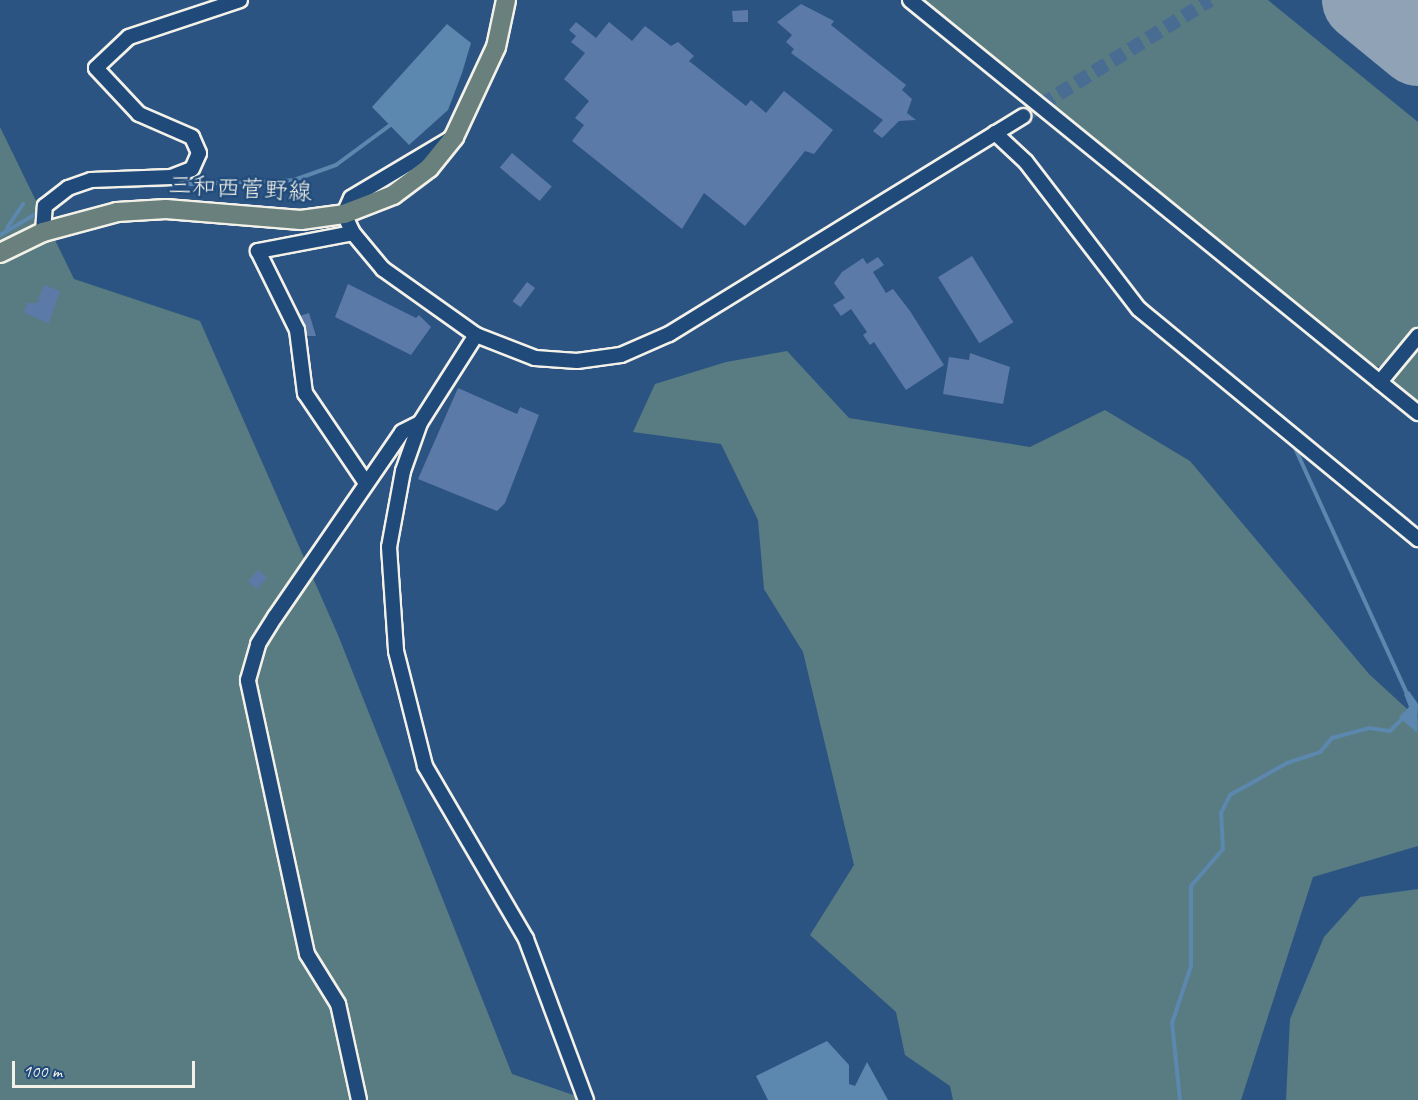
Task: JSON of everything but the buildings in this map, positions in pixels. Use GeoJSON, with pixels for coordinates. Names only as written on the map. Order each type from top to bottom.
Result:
{"type":"FeatureCollection","features":[{"type":"Feature","properties":{"kind":"main road","name":"三和西菅野線"},"geometry":{"type":"LineString","coordinates":[[0,253],[43,232],[142,209],[279,220],[344,214],[413,183],[454,137],[496,47],[506,0]]}},
{"type":"Feature","properties":{"kind":"street"},"geometry":{"type":"LineString","coordinates":[[43,232],[45,206],[68,188],[99,179],[171,177],[192,169],[199,153],[192,137],[139,114],[96,68],[129,37],[240,0]]}},
{"type":"Feature","properties":{"kind":"street"},"geometry":{"type":"LineString","coordinates":[[910,0],[1418,413]]}},
{"type":"Feature","properties":{"kind":"street"},"geometry":{"type":"LineString","coordinates":[[344,214],[353,233],[383,269],[476,335],[506,349],[557,360],[598,359],[648,345],[1023,116]]}},
{"type":"Feature","properties":{"kind":"street"},"geometry":{"type":"LineString","coordinates":[[995,133],[1026,162],[1139,309],[1418,539]]}},
{"type":"Feature","properties":{"kind":"street"},"geometry":{"type":"LineString","coordinates":[[353,233],[258,251],[297,330],[305,393],[366,483]]}},
{"type":"Feature","properties":{"kind":"street"},"geometry":{"type":"LineString","coordinates":[[476,335],[420,423],[401,480],[389,547],[389,604],[405,700],[436,789],[526,939],[586,1100]]}},
{"type":"Feature","properties":{"kind":"street"},"geometry":{"type":"LineString","coordinates":[[1380,382],[1418,336]]}},
{"type":"Feature","properties":{"kind":"street"},"geometry":{"type":"LineString","coordinates":[[359,1100],[338,1004],[307,954],[248,680],[258,644],[402,432],[420,423]]}},
{"type":"Feature","properties":{"kind":"green space"},"geometry":{"type":"Polygon","coordinates":[[[921,0],[1268,0],[1418,122],[1418,330],[1384,368],[1365,363],[921,0]]]}},
{"type":"Feature","properties":{"kind":"green space"},"geometry":{"type":"Polygon","coordinates":[[[0,127],[74,279],[200,321],[338,635],[512,1074],[588,1100],[0,1100],[0,127]]]}},
{"type":"Feature","properties":{"kind":"green space"},"geometry":{"type":"Polygon","coordinates":[[[1418,342],[1418,407],[1391,382],[1418,342]]]}},
{"type":"Feature","properties":{"kind":"green space"},"geometry":{"type":"Polygon","coordinates":[[[787,351],[849,418],[1030,447],[1105,410],[1190,461],[1369,674],[1418,719],[1418,846],[1313,877],[1241,1100],[953,1100],[950,1086],[905,1055],[896,1012],[810,935],[854,865],[803,652],[764,589],[758,520],[721,444],[633,432],[655,384],[726,362],[787,351]]]}},
{"type":"Feature","properties":{"kind":"green space"},"geometry":{"type":"Polygon","coordinates":[[[1418,889],[1418,1100],[1286,1100],[1290,1019],[1324,937],[1360,897],[1418,889]]]}},
{"type":"Feature","properties":{"kind":"water"},"geometry":{"type":"Polygon","coordinates":[[[447,24],[471,43],[462,73],[448,110],[409,145],[372,107],[447,24]]]}},
{"type":"Feature","properties":{"kind":"water"},"geometry":{"type":"Polygon","coordinates":[[[1409,691],[1418,704],[1417,733],[1399,717],[1409,707],[1404,694],[1409,691]]]}},
{"type":"Feature","properties":{"kind":"water"},"geometry":{"type":"Polygon","coordinates":[[[827,1041],[849,1065],[849,1084],[855,1086],[867,1062],[888,1100],[768,1100],[756,1076],[827,1041]]]}},
{"type":"Feature","properties":{"kind":"waterway"},"geometry":{"type":"LineString","coordinates":[[115,187],[294,180],[336,165],[393,123]]}},
{"type":"Feature","properties":{"kind":"waterway"},"geometry":{"type":"LineString","coordinates":[[7,228],[23,204]]}},
{"type":"Feature","properties":{"kind":"waterway"},"geometry":{"type":"LineString","coordinates":[[0,235],[39,212]]}},
{"type":"Feature","properties":{"kind":"waterway"},"geometry":{"type":"LineString","coordinates":[[1295,448],[1408,696]]}},
{"type":"Feature","properties":{"kind":"waterway"},"geometry":{"type":"LineString","coordinates":[[1180,1100],[1172,1023],[1191,966],[1191,886],[1223,849],[1221,813],[1230,795],[1287,763],[1320,752],[1332,738],[1369,728],[1390,731],[1404,717]]}},
{"type":"Feature","properties":{"kind":"runway"},"geometry":{"type":"LineString","coordinates":[[1363,0],[1418,45]]}},
{"type":"Feature","properties":{"kind":"tunnel"},"geometry":{"type":"LineString","coordinates":[[1023,116],[1210,0]]}}]}
